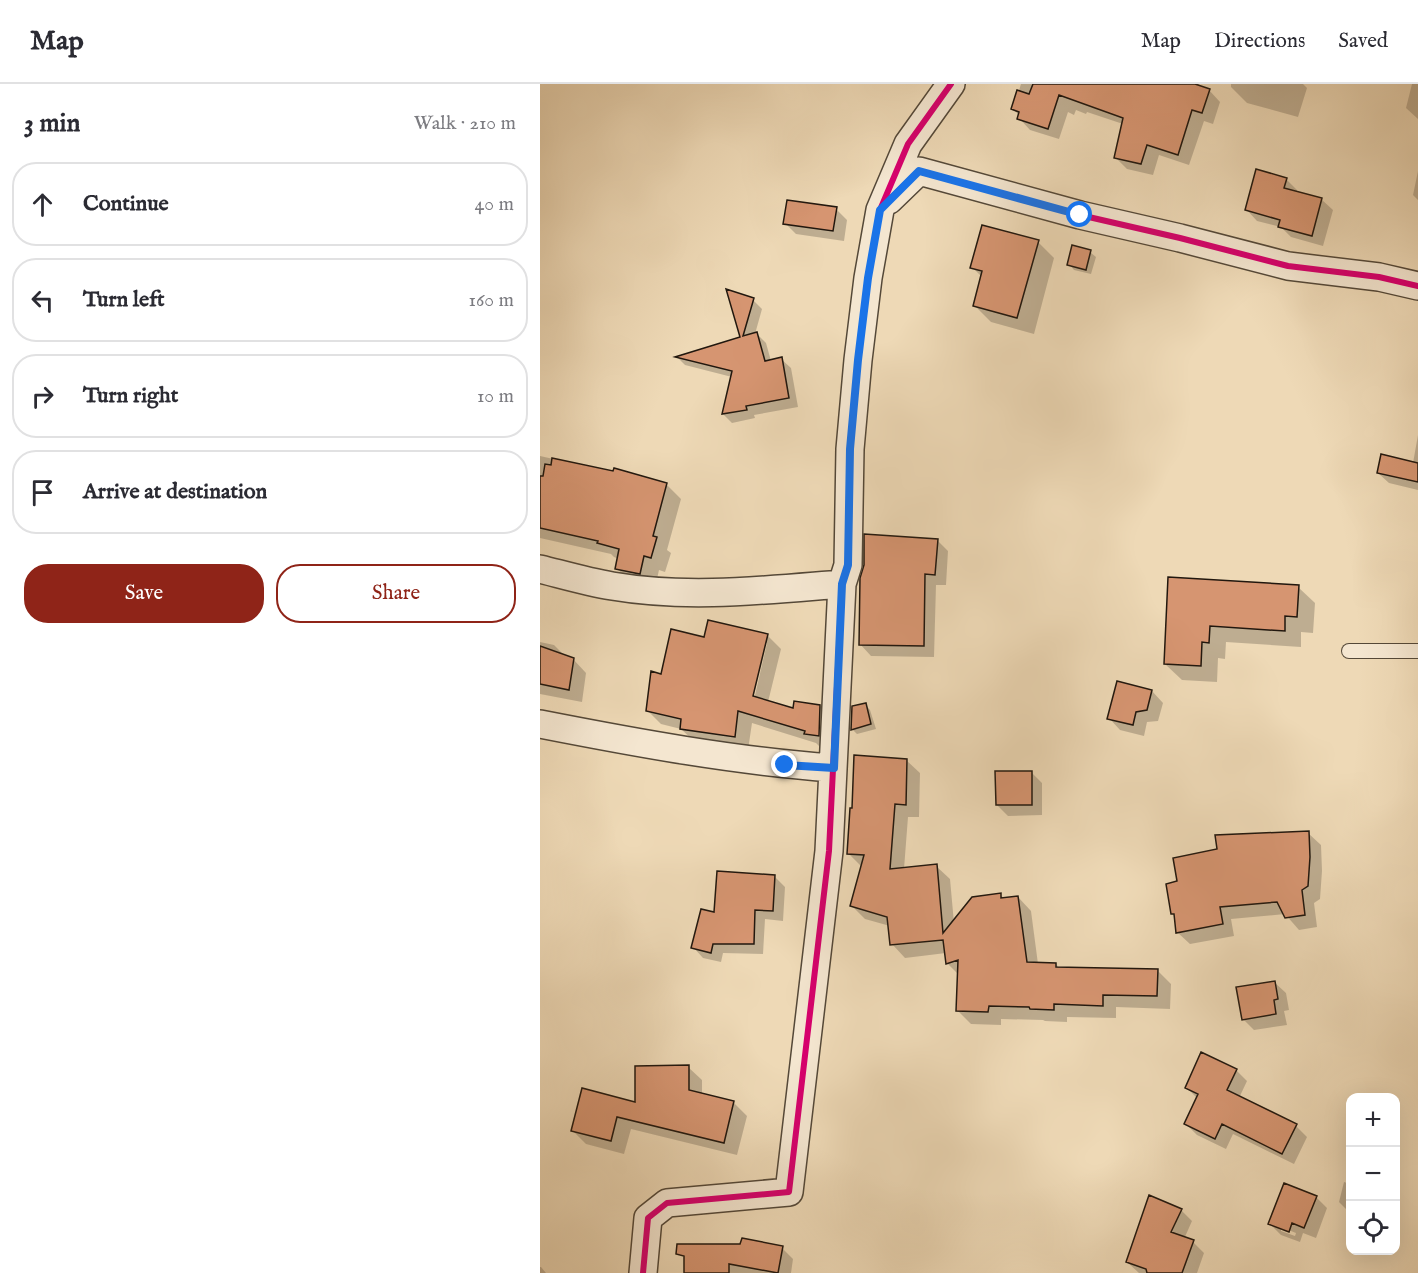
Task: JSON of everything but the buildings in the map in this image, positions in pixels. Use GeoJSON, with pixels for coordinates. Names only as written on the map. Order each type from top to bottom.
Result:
{"type":"FeatureCollection","features":[{"type":"Feature","properties":{"kind":"street"},"geometry":{"type":"LineString","coordinates":[[643,1273],[648,1218],[667,1203],[789,1192],[829,851],[842,584],[848,565],[850,449],[868,278],[880,210],[908,144],[951,84]]}},
{"type":"Feature","properties":{"kind":"street"},"geometry":{"type":"LineString","coordinates":[[908,144],[919,171]]}},
{"type":"Feature","properties":{"kind":"street"},"geometry":{"type":"LineString","coordinates":[[880,210],[919,171]]}},
{"type":"Feature","properties":{"kind":"street"},"geometry":{"type":"LineString","coordinates":[[919,171],[1080,215],[1288,266],[1379,277],[1418,286]]}},
{"type":"Feature","properties":{"kind":"street"},"geometry":{"type":"LineString","coordinates":[[540,569],[610,586],[680,593],[722,593],[842,584]]}},
{"type":"Feature","properties":{"kind":"street"},"geometry":{"type":"LineString","coordinates":[[540,724],[639,743],[785,765],[834,768]]}},
{"type":"Feature","properties":{"kind":"lane"},"geometry":{"type":"LineString","coordinates":[[1349,651],[1418,651]]}},
{"type":"Feature","properties":{"kind":"cycle path"},"geometry":{"type":"LineString","coordinates":[[643,1273],[648,1218],[667,1203],[789,1192],[829,851],[842,584],[848,565],[850,449],[868,278],[880,210],[908,144],[951,84]]}},
{"type":"Feature","properties":{"kind":"cycle path"},"geometry":{"type":"LineString","coordinates":[[886,203],[919,171],[1080,215],[1288,266],[1379,277],[1418,286]]}},
{"type":"Feature","properties":{"kind":"route"},"geometry":{"type":"LineString","coordinates":[[785,765],[834,768],[842,584],[848,565],[850,449],[868,278],[880,210],[919,171],[1080,215]]}}]}
